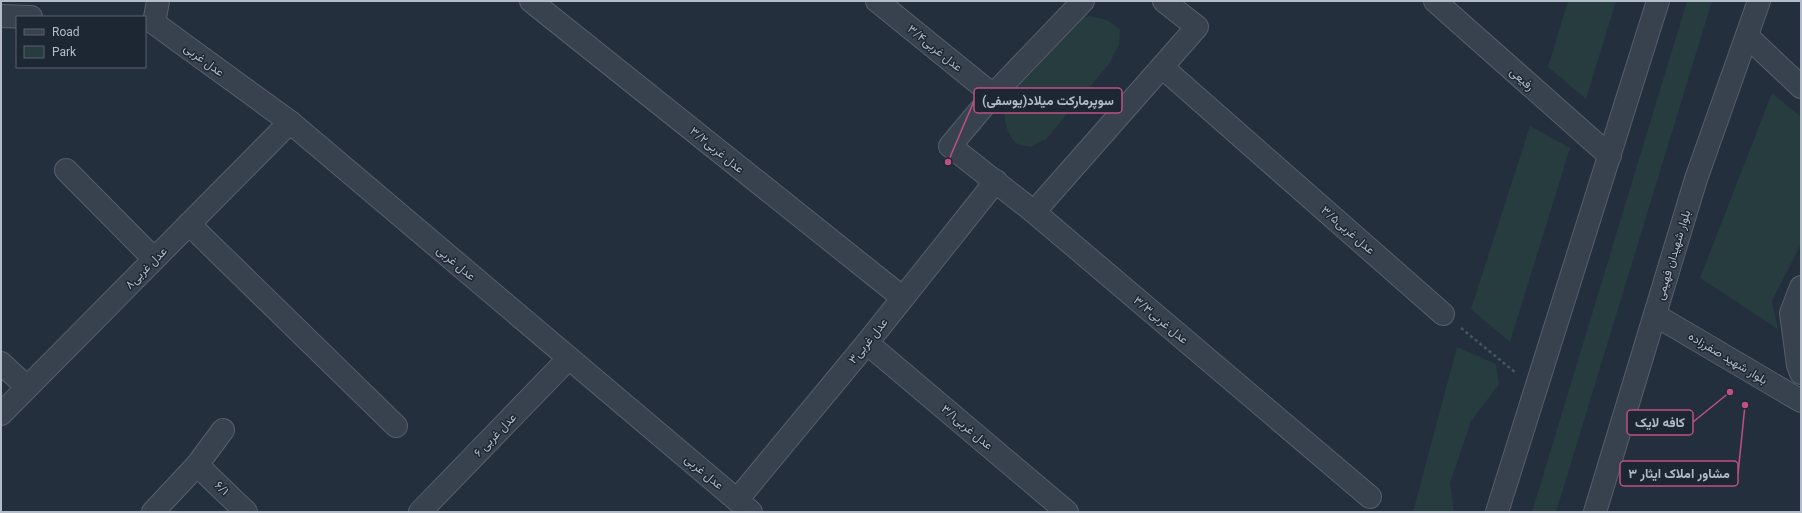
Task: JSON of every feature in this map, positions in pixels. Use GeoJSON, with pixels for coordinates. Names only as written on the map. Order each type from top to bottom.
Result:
{"type":"FeatureCollection","features":[{"type":"Feature","properties":{"kind":"street"},"geometry":{"type":"LineString","coordinates":[[150,23],[158,1]]}},
{"type":"Feature","properties":{"kind":"street","name":"عدل غربی۳/۲"},"geometry":{"type":"LineString","coordinates":[[531,1],[903,298]]}},
{"type":"Feature","properties":{"kind":"street","name":"عدل غربی۳/۴"},"geometry":{"type":"LineString","coordinates":[[877,1],[993,95]]}},
{"type":"Feature","properties":{"kind":"street"},"geometry":{"type":"LineString","coordinates":[[993,95],[1083,1]]}},
{"type":"Feature","properties":{"kind":"street"},"geometry":{"type":"LineString","coordinates":[[1034,212],[1197,27],[1164,1]]}},
{"type":"Feature","properties":{"kind":"street","name":"رفیعی"},"geometry":{"type":"LineString","coordinates":[[1435,1],[1610,156]]}},
{"type":"Feature","properties":{"kind":"street"},"geometry":{"type":"LineString","coordinates":[[1497,512],[1658,1]]}},
{"type":"Feature","properties":{"kind":"street","name":"بلوار شهیدان فهیمی"},"geometry":{"type":"LineString","coordinates":[[1595,512],[1696,179],[1759,1]]}},
{"type":"Feature","properties":{"kind":"street"},"geometry":{"type":"LineString","coordinates":[[1,16],[16,16]]}},
{"type":"Feature","properties":{"kind":"street","name":"عدل غربی"},"geometry":{"type":"LineString","coordinates":[[150,23],[290,122],[744,506]]}},
{"type":"Feature","properties":{"kind":"street"},"geometry":{"type":"LineString","coordinates":[[1747,36],[1801,87]]}},
{"type":"Feature","properties":{"kind":"street","name":"عدل غربی۳/۵"},"geometry":{"type":"LineString","coordinates":[[1162,67],[1443,314]]}},
{"type":"Feature","properties":{"kind":"street","name":"عدل غربی۳/۳"},"geometry":{"type":"LineString","coordinates":[[993,95],[950,146],[1034,212],[1370,496]]}},
{"type":"Feature","properties":{"kind":"street","name":"عدل غربی۸"},"geometry":{"type":"LineString","coordinates":[[1,414],[290,122]]}},
{"type":"Feature","properties":{"kind":"street"},"geometry":{"type":"LineString","coordinates":[[66,170],[154,259]]}},
{"type":"Feature","properties":{"kind":"street","name":"عدل غربی۳"},"geometry":{"type":"LineString","coordinates":[[744,506],[867,343],[996,181]]}},
{"type":"Feature","properties":{"kind":"street"},"geometry":{"type":"LineString","coordinates":[[189,224],[396,426]]}},
{"type":"Feature","properties":{"kind":"street"},"geometry":{"type":"LineString","coordinates":[[1801,286],[1791,313],[1798,365],[1801,373]]}},
{"type":"Feature","properties":{"kind":"street","name":"بلوار شهید صفرزاده"},"geometry":{"type":"LineString","coordinates":[[1655,315],[1801,401]]}},
{"type":"Feature","properties":{"kind":"street","name":"عدل غربی۳/۱"},"geometry":{"type":"LineString","coordinates":[[867,343],[1068,512]]}},
{"type":"Feature","properties":{"kind":"street","name":"عدل غربی ۶"},"geometry":{"type":"LineString","coordinates":[[420,512],[569,358]]}},
{"type":"Feature","properties":{"kind":"street"},"geometry":{"type":"LineString","coordinates":[[1,363],[27,388]]}},
{"type":"Feature","properties":{"kind":"street"},"geometry":{"type":"LineString","coordinates":[[153,512],[197,465],[223,430]]}},
{"type":"Feature","properties":{"kind":"street","name":"۶/۱"},"geometry":{"type":"LineString","coordinates":[[197,465],[246,512]]}},
{"type":"Feature","properties":{"kind":"path"},"geometry":{"type":"LineString","coordinates":[[1443,314],[1536,390]]}},
{"type":"Feature","properties":{"kind":"green space"},"geometry":{"type":"Polygon","coordinates":[[[1568,1],[1616,1],[1586,99],[1548,67],[1568,1]]]}},
{"type":"Feature","properties":{"kind":"green space"},"geometry":{"type":"Polygon","coordinates":[[[1687,1],[1712,1],[1556,512],[1532,512],[1687,1]]]}},
{"type":"Feature","properties":{"kind":"green space"},"geometry":{"type":"Polygon","coordinates":[[[1090,16],[1107,20],[1120,29],[1119,45],[1109,64],[1046,139],[1030,147],[1016,143],[1007,130],[1005,118],[1007,103],[1011,96],[1028,72],[1063,33],[1078,19],[1090,16]]]}},
{"type":"Feature","properties":{"kind":"green space"},"geometry":{"type":"Polygon","coordinates":[[[1772,93],[1801,117],[1801,244],[1772,301],[1778,329],[1700,278],[1772,93]]]}},
{"type":"Feature","properties":{"kind":"green space"},"geometry":{"type":"Polygon","coordinates":[[[1530,126],[1570,148],[1510,342],[1471,309],[1530,126]]]}},
{"type":"Feature","properties":{"kind":"green space"},"geometry":{"type":"Polygon","coordinates":[[[1457,347],[1496,364],[1499,384],[1471,421],[1450,483],[1454,512],[1413,512],[1457,347]]]}},
{"type":"Feature","properties":{"kind":"place","name":"سوپرمارکت میلاد(یوسفی)"},"geometry":{"type":"Point","coordinates":[948,162]}},
{"type":"Feature","properties":{"kind":"place","name":"کافه لایک"},"geometry":{"type":"Point","coordinates":[1730,392]}},
{"type":"Feature","properties":{"kind":"place","name":"مشاور املاک ایثار ۳"},"geometry":{"type":"Point","coordinates":[1745,405]}}]}
